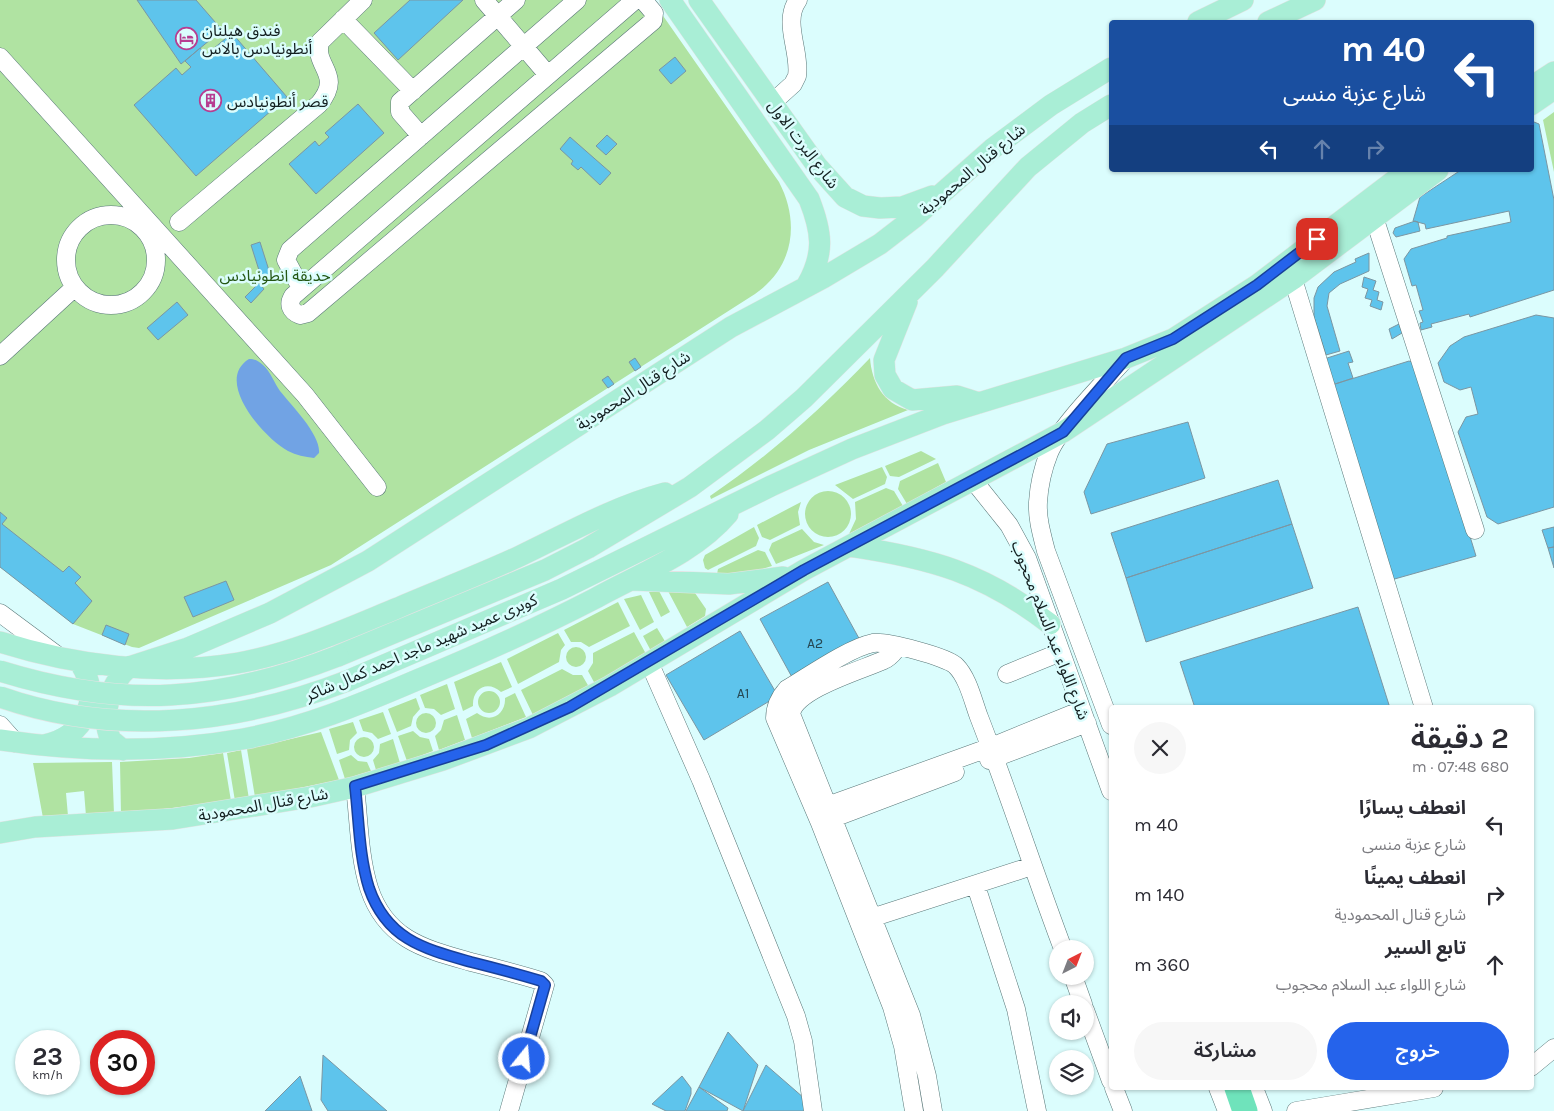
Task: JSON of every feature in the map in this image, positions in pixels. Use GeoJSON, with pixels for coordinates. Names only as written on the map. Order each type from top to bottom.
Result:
{"type":"FeatureCollection","features":[{"type":"Feature","properties":{"kind":"highway"},"geometry":{"type":"LineString","coordinates":[[1238,1090],[1245,1111]]}},
{"type":"Feature","properties":{"kind":"main road","name":"شارع البرت الاول"},"geometry":{"type":"LineString","coordinates":[[670,0],[809,199],[820,231],[820,251],[816,269],[807,286]]}},
{"type":"Feature","properties":{"kind":"main road","name":"شارع البرت الاول"},"geometry":{"type":"LineString","coordinates":[[699,0],[831,184],[845,197],[863,206],[880,208],[902,207],[950,188]]}},
{"type":"Feature","properties":{"kind":"main road"},"geometry":{"type":"LineString","coordinates":[[1202,20],[1242,0]]}},
{"type":"Feature","properties":{"kind":"main road"},"geometry":{"type":"LineString","coordinates":[[1272,20],[1315,0]]}},
{"type":"Feature","properties":{"kind":"main road","name":"شارع قنال المحمودية"},"geometry":{"type":"LineString","coordinates":[[129,667],[188,648],[270,613],[352,570],[724,332],[880,244],[950,188],[992,149],[1051,105],[1109,69]]}},
{"type":"Feature","properties":{"kind":"main road"},"geometry":{"type":"LineString","coordinates":[[1534,85],[1554,72]]}},
{"type":"Feature","properties":{"kind":"main road"},"geometry":{"type":"LineString","coordinates":[[1534,103],[1554,89]]}},
{"type":"Feature","properties":{"kind":"main road"},"geometry":{"type":"LineString","coordinates":[[0,642],[71,661],[129,667],[209,666],[237,663],[293,649],[489,569],[622,507],[690,488],[767,430],[804,398],[840,365],[935,268],[1028,167],[1082,123],[1109,106]]}},
{"type":"Feature","properties":{"kind":"main road"},"geometry":{"type":"LineString","coordinates":[[912,290],[884,360],[888,382],[898,394],[912,400],[957,396],[978,403],[1126,358],[1173,339],[1257,285],[1405,172]]}},
{"type":"Feature","properties":{"kind":"main road","name":"شارع قنال المحمودية"},"geometry":{"type":"LineString","coordinates":[[0,833],[35,827],[127,823],[210,814],[292,800],[355,786],[443,760],[529,728],[649,662],[804,570],[1063,432],[1293,279],[1435,172]]}},
{"type":"Feature","properties":{"kind":"main road","name":"كوبرى عميد شهيد ماجد احمد كمال شاكر"},"geometry":{"type":"LineString","coordinates":[[0,697],[68,714],[100,719],[163,721],[233,714],[272,706],[347,681],[562,589],[852,449],[943,414],[978,403]]}},
{"type":"Feature","properties":{"kind":"main road","name":"كوبرى عميد شهيد ماجد احمد كمال شاكر"},"geometry":{"type":"LineString","coordinates":[[0,671],[36,682],[121,696],[184,695],[247,686],[285,676],[545,570],[588,548],[690,488]]}},
{"type":"Feature","properties":{"kind":"main road"},"geometry":{"type":"LineString","coordinates":[[5,746],[17,749],[47,745],[124,750],[243,738],[320,719],[488,649],[629,580],[690,548],[714,528],[736,504]]}},
{"type":"Feature","properties":{"kind":"main road"},"geometry":{"type":"LineString","coordinates":[[850,546],[920,558],[957,569],[992,584],[1050,624]]}},
{"type":"Feature","properties":{"kind":"main road"},"geometry":{"type":"LineString","coordinates":[[629,580],[748,583],[786,577],[804,570]]}},
{"type":"Feature","properties":{"kind":"main road"},"geometry":{"type":"LineString","coordinates":[[47,745],[74,730],[87,713],[92,692],[89,680],[71,661]]}},
{"type":"Feature","properties":{"kind":"main road"},"geometry":{"type":"LineString","coordinates":[[124,750],[111,740],[107,732],[107,723],[112,690],[122,673],[129,667]]}},
{"type":"Feature","properties":{"kind":"street"},"geometry":{"type":"LineString","coordinates":[[179,222],[325,97],[329,80],[318,48],[322,38],[363,0]]}},
{"type":"Feature","properties":{"kind":"street"},"geometry":{"type":"LineString","coordinates":[[484,0],[548,75]]}},
{"type":"Feature","properties":{"kind":"street"},"geometry":{"type":"LineString","coordinates":[[421,136],[399,109],[400,102],[516,0]]}},
{"type":"Feature","properties":{"kind":"street"},"geometry":{"type":"LineString","coordinates":[[301,288],[288,264],[287,253],[577,0]]}},
{"type":"Feature","properties":{"kind":"street"},"geometry":{"type":"LineString","coordinates":[[634,0],[301,288],[293,296],[290,303],[296,314],[303,315],[308,313],[653,21],[654,13],[642,0]]}},
{"type":"Feature","properties":{"kind":"street"},"geometry":{"type":"LineString","coordinates":[[772,103],[793,84],[798,76],[791,21],[792,12],[798,0]]}},
{"type":"Feature","properties":{"kind":"street"},"geometry":{"type":"LineString","coordinates":[[343,19],[413,91]]}},
{"type":"Feature","properties":{"kind":"street"},"geometry":{"type":"LineString","coordinates":[[0,57],[148,229],[305,395],[377,487]]}},
{"type":"Feature","properties":{"kind":"street"},"geometry":{"type":"LineString","coordinates":[[103,216],[122,216],[148,229],[156,258],[153,277],[143,292],[134,299],[113,305],[92,301],[75,287],[67,272],[66,255],[72,237],[85,223],[103,216]]}},
{"type":"Feature","properties":{"kind":"street"},"geometry":{"type":"LineString","coordinates":[[1374,217],[1475,530]]}},
{"type":"Feature","properties":{"kind":"street"},"geometry":{"type":"LineString","coordinates":[[1293,279],[1423,705]]}},
{"type":"Feature","properties":{"kind":"street"},"geometry":{"type":"LineString","coordinates":[[0,356],[75,287]]}},
{"type":"Feature","properties":{"kind":"street","name":"شارع اللواء عبد السلام محجوب"},"geometry":{"type":"LineString","coordinates":[[1109,720],[1046,551],[1040,525],[1038,503],[1041,478],[1049,452],[1063,432],[1126,358]]}},
{"type":"Feature","properties":{"kind":"street","name":"شارع اللواء عبد السلام محجوب"},"geometry":{"type":"LineString","coordinates":[[973,480],[998,509],[1019,541],[1109,785]]}},
{"type":"Feature","properties":{"kind":"street"},"geometry":{"type":"LineString","coordinates":[[0,613],[71,661]]}},
{"type":"Feature","properties":{"kind":"street"},"geometry":{"type":"LineString","coordinates":[[933,1111],[927,1076],[911,1015],[866,920],[783,716],[778,700],[787,689],[831,663],[872,644],[882,643],[938,656],[955,664],[962,675],[993,752],[1059,940]]}},
{"type":"Feature","properties":{"kind":"street"},"geometry":{"type":"LineString","coordinates":[[1007,674],[1061,652]]}},
{"type":"Feature","properties":{"kind":"street"},"geometry":{"type":"LineString","coordinates":[[649,662],[701,780],[794,1010],[803,1041],[813,1111]]}},
{"type":"Feature","properties":{"kind":"street"},"geometry":{"type":"LineString","coordinates":[[823,815],[1085,717]]}},
{"type":"Feature","properties":{"kind":"street"},"geometry":{"type":"LineString","coordinates":[[0,725],[5,746]]}},
{"type":"Feature","properties":{"kind":"street"},"geometry":{"type":"LineString","coordinates":[[355,786],[369,886],[381,913],[390,924],[400,934],[424,949],[541,981],[545,985],[509,1111]]}},
{"type":"Feature","properties":{"kind":"street"},"geometry":{"type":"LineString","coordinates":[[866,920],[976,886],[1032,866]]}},
{"type":"Feature","properties":{"kind":"street"},"geometry":{"type":"LineString","coordinates":[[976,886],[1016,1009],[1037,1111]]}},
{"type":"Feature","properties":{"kind":"street"},"geometry":{"type":"LineString","coordinates":[[866,920],[898,1027],[908,1068],[914,1111]]}},
{"type":"Feature","properties":{"kind":"street"},"geometry":{"type":"LineString","coordinates":[[1094,1034],[1109,1075]]}},
{"type":"Feature","properties":{"kind":"street"},"geometry":{"type":"LineString","coordinates":[[1534,1062],[1554,1048]]}},
{"type":"Feature","properties":{"kind":"street"},"geometry":{"type":"LineString","coordinates":[[1115,1090],[1122,1111]]}},
{"type":"Feature","properties":{"kind":"street"},"geometry":{"type":"LineString","coordinates":[[1219,1090],[1227,1111]]}},
{"type":"Feature","properties":{"kind":"street"},"geometry":{"type":"LineString","coordinates":[[1255,1090],[1263,1111]]}},
{"type":"Feature","properties":{"kind":"street"},"geometry":{"type":"LineString","coordinates":[[1296,1111],[1422,1090]]}},
{"type":"Feature","properties":{"kind":"green space","name":"حديقة انطونيادس"},"geometry":{"type":"Polygon","coordinates":[[[0,0],[652,0],[779,182],[786,197],[790,213],[790,243],[778,271],[755,294],[331,565],[139,648],[132,647],[73,624],[0,567],[0,0]]]}},
{"type":"Feature","properties":{"kind":"green space"},"geometry":{"type":"Polygon","coordinates":[[[1554,112],[1554,172],[1543,120],[1554,112]]]}},
{"type":"Feature","properties":{"kind":"green space"},"geometry":{"type":"Polygon","coordinates":[[[870,358],[873,376],[880,391],[899,407],[908,410],[809,450],[711,499],[710,496],[753,465],[794,431],[870,358]]]}},
{"type":"Feature","properties":{"kind":"green space"},"geometry":{"type":"Polygon","coordinates":[[[921,451],[936,459],[899,477],[890,476],[885,466],[921,451]]]}},
{"type":"Feature","properties":{"kind":"green space"},"geometry":{"type":"Polygon","coordinates":[[[938,463],[946,482],[907,504],[898,489],[900,481],[938,463]]]}},
{"type":"Feature","properties":{"kind":"green space"},"geometry":{"type":"Polygon","coordinates":[[[882,467],[887,477],[885,484],[853,499],[835,485],[882,467]]]}},
{"type":"Feature","properties":{"kind":"green space"},"geometry":{"type":"Polygon","coordinates":[[[886,488],[894,491],[903,506],[849,534],[856,519],[855,502],[886,488]]]}},
{"type":"Feature","properties":{"kind":"green space"},"geometry":{"type":"Polygon","coordinates":[[[824,491],[832,491],[841,495],[847,501],[851,514],[847,527],[841,533],[832,537],[824,537],[815,533],[809,527],[805,518],[805,510],[809,501],[815,495],[824,491]]]}},
{"type":"Feature","properties":{"kind":"green space"},"geometry":{"type":"Polygon","coordinates":[[[801,502],[798,512],[800,525],[770,540],[762,537],[757,525],[801,502]]]}},
{"type":"Feature","properties":{"kind":"green space"},"geometry":{"type":"Polygon","coordinates":[[[754,527],[759,538],[756,546],[708,570],[705,568],[703,560],[705,555],[754,527]]]}},
{"type":"Feature","properties":{"kind":"green space"},"geometry":{"type":"Polygon","coordinates":[[[802,529],[814,542],[824,545],[776,564],[769,550],[772,543],[802,529]]]}},
{"type":"Feature","properties":{"kind":"green space"},"geometry":{"type":"Polygon","coordinates":[[[758,550],[765,552],[772,566],[749,573],[717,574],[718,569],[758,550]]]}},
{"type":"Feature","properties":{"kind":"green space"},"geometry":{"type":"Polygon","coordinates":[[[659,591],[670,612],[661,617],[649,592],[659,591]]]}},
{"type":"Feature","properties":{"kind":"green space"},"geometry":{"type":"Polygon","coordinates":[[[668,591],[695,593],[706,609],[705,616],[687,627],[668,591]]]}},
{"type":"Feature","properties":{"kind":"green space"},"geometry":{"type":"Polygon","coordinates":[[[641,595],[654,622],[640,630],[624,599],[641,595]]]}},
{"type":"Feature","properties":{"kind":"green space"},"geometry":{"type":"Polygon","coordinates":[[[618,602],[630,626],[589,647],[581,642],[571,642],[564,630],[618,602]]]}},
{"type":"Feature","properties":{"kind":"green space"},"geometry":{"type":"Polygon","coordinates":[[[657,628],[666,643],[651,651],[643,636],[657,628]]]}},
{"type":"Feature","properties":{"kind":"green space"},"geometry":{"type":"Polygon","coordinates":[[[634,632],[646,654],[595,684],[588,671],[593,663],[593,653],[634,632]]]}},
{"type":"Feature","properties":{"kind":"green space"},"geometry":{"type":"Polygon","coordinates":[[[558,633],[565,645],[561,650],[559,662],[518,684],[507,659],[558,633]]]}},
{"type":"Feature","properties":{"kind":"green space"},"geometry":{"type":"Polygon","coordinates":[[[576,647],[583,650],[586,657],[583,664],[576,667],[569,664],[566,657],[569,650],[576,647]]]}},
{"type":"Feature","properties":{"kind":"green space"},"geometry":{"type":"Polygon","coordinates":[[[501,662],[512,687],[501,692],[496,688],[486,686],[478,690],[473,700],[473,706],[463,711],[454,682],[501,662]]]}},
{"type":"Feature","properties":{"kind":"green space"},"geometry":{"type":"Polygon","coordinates":[[[562,669],[573,675],[582,675],[589,687],[533,715],[521,690],[562,669]]]}},
{"type":"Feature","properties":{"kind":"green space"},"geometry":{"type":"Polygon","coordinates":[[[447,684],[455,709],[441,715],[434,709],[425,708],[420,695],[447,684]]]}},
{"type":"Feature","properties":{"kind":"green space"},"geometry":{"type":"Polygon","coordinates":[[[489,691],[497,694],[500,702],[497,710],[489,713],[481,710],[478,702],[481,694],[489,691]]]}},
{"type":"Feature","properties":{"kind":"green space"},"geometry":{"type":"Polygon","coordinates":[[[515,693],[526,717],[472,738],[466,719],[477,713],[487,718],[497,716],[503,709],[505,698],[515,693]]]}},
{"type":"Feature","properties":{"kind":"green space"},"geometry":{"type":"Polygon","coordinates":[[[416,698],[420,709],[413,717],[411,726],[397,732],[388,709],[416,698]]]}},
{"type":"Feature","properties":{"kind":"green space"},"geometry":{"type":"Polygon","coordinates":[[[383,712],[391,734],[378,739],[372,733],[363,731],[359,720],[383,712]]]}},
{"type":"Feature","properties":{"kind":"green space"},"geometry":{"type":"Polygon","coordinates":[[[426,713],[433,716],[436,723],[433,730],[426,733],[419,730],[416,723],[419,716],[426,713]]]}},
{"type":"Feature","properties":{"kind":"green space"},"geometry":{"type":"Polygon","coordinates":[[[457,715],[465,740],[439,750],[435,736],[441,730],[444,720],[457,715]]]}},
{"type":"Feature","properties":{"kind":"green space"},"geometry":{"type":"Polygon","coordinates":[[[353,722],[357,733],[350,740],[349,750],[337,754],[329,729],[353,722]]]}},
{"type":"Feature","properties":{"kind":"green space"},"geometry":{"type":"Polygon","coordinates":[[[413,731],[420,737],[429,739],[433,751],[407,761],[398,736],[413,731]]]}},
{"type":"Feature","properties":{"kind":"green space"},"geometry":{"type":"Polygon","coordinates":[[[321,732],[339,780],[255,797],[247,749],[321,732]]]}},
{"type":"Feature","properties":{"kind":"green space"},"geometry":{"type":"Polygon","coordinates":[[[364,737],[371,740],[374,747],[371,754],[364,757],[357,754],[354,747],[357,740],[364,737]]]}},
{"type":"Feature","properties":{"kind":"green space"},"geometry":{"type":"Polygon","coordinates":[[[393,739],[400,763],[376,770],[373,760],[379,753],[380,744],[393,739]]]}},
{"type":"Feature","properties":{"kind":"green space"},"geometry":{"type":"Polygon","coordinates":[[[241,750],[249,799],[235,801],[227,753],[241,750]]]}},
{"type":"Feature","properties":{"kind":"green space"},"geometry":{"type":"Polygon","coordinates":[[[223,753],[231,801],[121,814],[120,762],[189,758],[223,753]]]}},
{"type":"Feature","properties":{"kind":"green space"},"geometry":{"type":"Polygon","coordinates":[[[351,755],[358,761],[367,762],[371,771],[345,779],[339,760],[351,755]]]}},
{"type":"Feature","properties":{"kind":"green space"},"geometry":{"type":"Polygon","coordinates":[[[112,762],[114,814],[86,816],[84,791],[66,793],[68,816],[43,818],[33,763],[112,762]]]}},
{"type":"Feature","properties":{"kind":"water"},"geometry":{"type":"Polygon","coordinates":[[[249,359],[256,360],[266,368],[280,391],[311,429],[319,453],[314,458],[294,454],[278,445],[267,435],[246,409],[239,395],[237,381],[239,369],[249,359]]]}},
{"type":"Feature","properties":{"kind":"building","name":"فندق هيلنان أنطونيادس بالاس"},"geometry":{"type":"Polygon","coordinates":[[[137,0],[196,0],[222,30],[181,64],[137,0]]]}},
{"type":"Feature","properties":{"kind":"building"},"geometry":{"type":"Polygon","coordinates":[[[410,0],[463,0],[398,60],[374,33],[410,0]]]}},
{"type":"Feature","properties":{"kind":"building","name":"قصر أنطونيادس"},"geometry":{"type":"Polygon","coordinates":[[[232,33],[287,97],[196,176],[134,105],[176,68],[182,75],[191,67],[185,61],[200,48],[206,55],[232,33]]]}},
{"type":"Feature","properties":{"kind":"building"},"geometry":{"type":"Polygon","coordinates":[[[675,57],[686,71],[671,84],[659,70],[675,57]]]}},
{"type":"Feature","properties":{"kind":"building"},"geometry":{"type":"Polygon","coordinates":[[[358,104],[384,133],[316,194],[289,164],[315,141],[319,146],[329,137],[325,133],[358,104]]]}},
{"type":"Feature","properties":{"kind":"building"},"geometry":{"type":"Polygon","coordinates":[[[1534,122],[1539,124],[1554,200],[1554,290],[1470,317],[1469,314],[1431,324],[1432,327],[1421,330],[1420,323],[1423,322],[1419,311],[1423,310],[1416,285],[1412,286],[1404,259],[1411,249],[1447,238],[1447,236],[1511,222],[1509,211],[1426,229],[1425,224],[1413,221],[1420,197],[1458,172],[1534,172],[1534,122]]]}},
{"type":"Feature","properties":{"kind":"building"},"geometry":{"type":"Polygon","coordinates":[[[607,135],[617,144],[606,155],[596,146],[607,135]]]}},
{"type":"Feature","properties":{"kind":"building"},"geometry":{"type":"Polygon","coordinates":[[[570,137],[611,173],[600,185],[581,167],[578,170],[571,164],[573,161],[560,149],[570,137]]]}},
{"type":"Feature","properties":{"kind":"building"},"geometry":{"type":"Polygon","coordinates":[[[1415,221],[1418,222],[1420,231],[1396,237],[1393,233],[1395,228],[1415,221]]]}},
{"type":"Feature","properties":{"kind":"building"},"geometry":{"type":"Polygon","coordinates":[[[260,242],[272,280],[263,283],[251,245],[260,242]]]}},
{"type":"Feature","properties":{"kind":"building"},"geometry":{"type":"Polygon","coordinates":[[[1369,253],[1369,271],[1340,284],[1329,293],[1327,306],[1340,351],[1326,355],[1314,317],[1314,298],[1318,287],[1334,272],[1356,262],[1355,259],[1369,253]]]}},
{"type":"Feature","properties":{"kind":"building"},"geometry":{"type":"Polygon","coordinates":[[[1364,277],[1376,281],[1373,290],[1379,292],[1377,300],[1383,302],[1381,310],[1370,306],[1372,300],[1365,298],[1368,289],[1362,287],[1364,277]]]}},
{"type":"Feature","properties":{"kind":"building"},"geometry":{"type":"Polygon","coordinates":[[[259,283],[264,289],[251,303],[245,297],[259,283]]]}},
{"type":"Feature","properties":{"kind":"building"},"geometry":{"type":"Polygon","coordinates":[[[177,302],[188,315],[158,340],[147,328],[177,302]]]}},
{"type":"Feature","properties":{"kind":"building"},"geometry":{"type":"Polygon","coordinates":[[[1536,315],[1554,318],[1554,507],[1498,524],[1487,517],[1458,432],[1466,417],[1478,414],[1471,387],[1460,390],[1444,382],[1438,363],[1450,346],[1464,337],[1536,315]]]}},
{"type":"Feature","properties":{"kind":"building"},"geometry":{"type":"Polygon","coordinates":[[[1399,324],[1402,333],[1392,339],[1389,329],[1399,324]]]}},
{"type":"Feature","properties":{"kind":"building"},"geometry":{"type":"Polygon","coordinates":[[[1349,351],[1353,362],[1348,363],[1353,378],[1332,385],[1324,359],[1349,351]]]}},
{"type":"Feature","properties":{"kind":"building"},"geometry":{"type":"Polygon","coordinates":[[[635,358],[641,367],[635,371],[629,362],[635,358]]]}},
{"type":"Feature","properties":{"kind":"building"},"geometry":{"type":"Polygon","coordinates":[[[1409,361],[1417,364],[1476,556],[1391,580],[1332,385],[1409,361]]]}},
{"type":"Feature","properties":{"kind":"building"},"geometry":{"type":"Polygon","coordinates":[[[608,376],[614,384],[608,388],[602,380],[608,376]]]}},
{"type":"Feature","properties":{"kind":"building"},"geometry":{"type":"Polygon","coordinates":[[[1188,422],[1205,478],[1091,514],[1084,492],[1107,444],[1188,422]]]}},
{"type":"Feature","properties":{"kind":"building"},"geometry":{"type":"Polygon","coordinates":[[[1278,480],[1292,524],[1126,578],[1111,533],[1278,480]]]}},
{"type":"Feature","properties":{"kind":"building"},"geometry":{"type":"Polygon","coordinates":[[[0,512],[7,518],[2,524],[63,572],[69,566],[81,577],[75,583],[92,601],[73,624],[0,567],[0,512]]]}},
{"type":"Feature","properties":{"kind":"building"},"geometry":{"type":"Polygon","coordinates":[[[1292,524],[1313,588],[1146,642],[1126,578],[1292,524]]]}},
{"type":"Feature","properties":{"kind":"building"},"geometry":{"type":"Polygon","coordinates":[[[1554,527],[1554,547],[1548,548],[1542,530],[1554,527]]]}},
{"type":"Feature","properties":{"kind":"building"},"geometry":{"type":"Polygon","coordinates":[[[1554,547],[1554,568],[1548,548],[1554,547]]]}},
{"type":"Feature","properties":{"kind":"building"},"geometry":{"type":"Polygon","coordinates":[[[226,581],[234,600],[193,617],[184,597],[226,581]]]}},
{"type":"Feature","properties":{"kind":"building"},"geometry":{"type":"Polygon","coordinates":[[[828,582],[861,642],[793,679],[760,619],[828,582]]]}},
{"type":"Feature","properties":{"kind":"building"},"geometry":{"type":"Polygon","coordinates":[[[1358,607],[1389,705],[1194,705],[1180,662],[1358,607]]]}},
{"type":"Feature","properties":{"kind":"building"},"geometry":{"type":"Polygon","coordinates":[[[106,625],[129,634],[125,645],[102,635],[106,625]]]}},
{"type":"Feature","properties":{"kind":"building"},"geometry":{"type":"Polygon","coordinates":[[[740,631],[778,696],[704,740],[666,675],[740,631]]]}},
{"type":"Feature","properties":{"kind":"building"},"geometry":{"type":"Polygon","coordinates":[[[728,1032],[758,1065],[743,1111],[699,1087],[728,1032]]]}},
{"type":"Feature","properties":{"kind":"building"},"geometry":{"type":"Polygon","coordinates":[[[323,1055],[387,1111],[328,1111],[321,1100],[323,1055]]]}},
{"type":"Feature","properties":{"kind":"building"},"geometry":{"type":"Polygon","coordinates":[[[766,1065],[804,1098],[809,1111],[743,1111],[766,1065]]]}},
{"type":"Feature","properties":{"kind":"building"},"geometry":{"type":"Polygon","coordinates":[[[300,1076],[312,1111],[265,1111],[300,1076]]]}},
{"type":"Feature","properties":{"kind":"building"},"geometry":{"type":"Polygon","coordinates":[[[682,1076],[691,1088],[691,1094],[685,1111],[666,1111],[652,1104],[682,1076]]]}},
{"type":"Feature","properties":{"kind":"building"},"geometry":{"type":"Polygon","coordinates":[[[699,1087],[728,1108],[727,1111],[686,1111],[699,1087]]]}},
{"type":"Feature","properties":{"kind":"place","name":"فندق هيلنان أنطونيادس بالاس"},"geometry":{"type":"Point","coordinates":[186,39]}},
{"type":"Feature","properties":{"kind":"place","name":"قصر أنطونيادس"},"geometry":{"type":"Point","coordinates":[211,101]}},
{"type":"Feature","properties":{"kind":"route"},"geometry":{"type":"LineString","coordinates":[[524,1059],[545,985],[541,981],[424,949],[400,934],[390,924],[381,913],[369,886],[362,852],[355,786],[399,774],[486,745],[529,728],[610,686],[804,570],[1063,432],[1126,358],[1173,339],[1257,285],[1317,239]]}}]}
